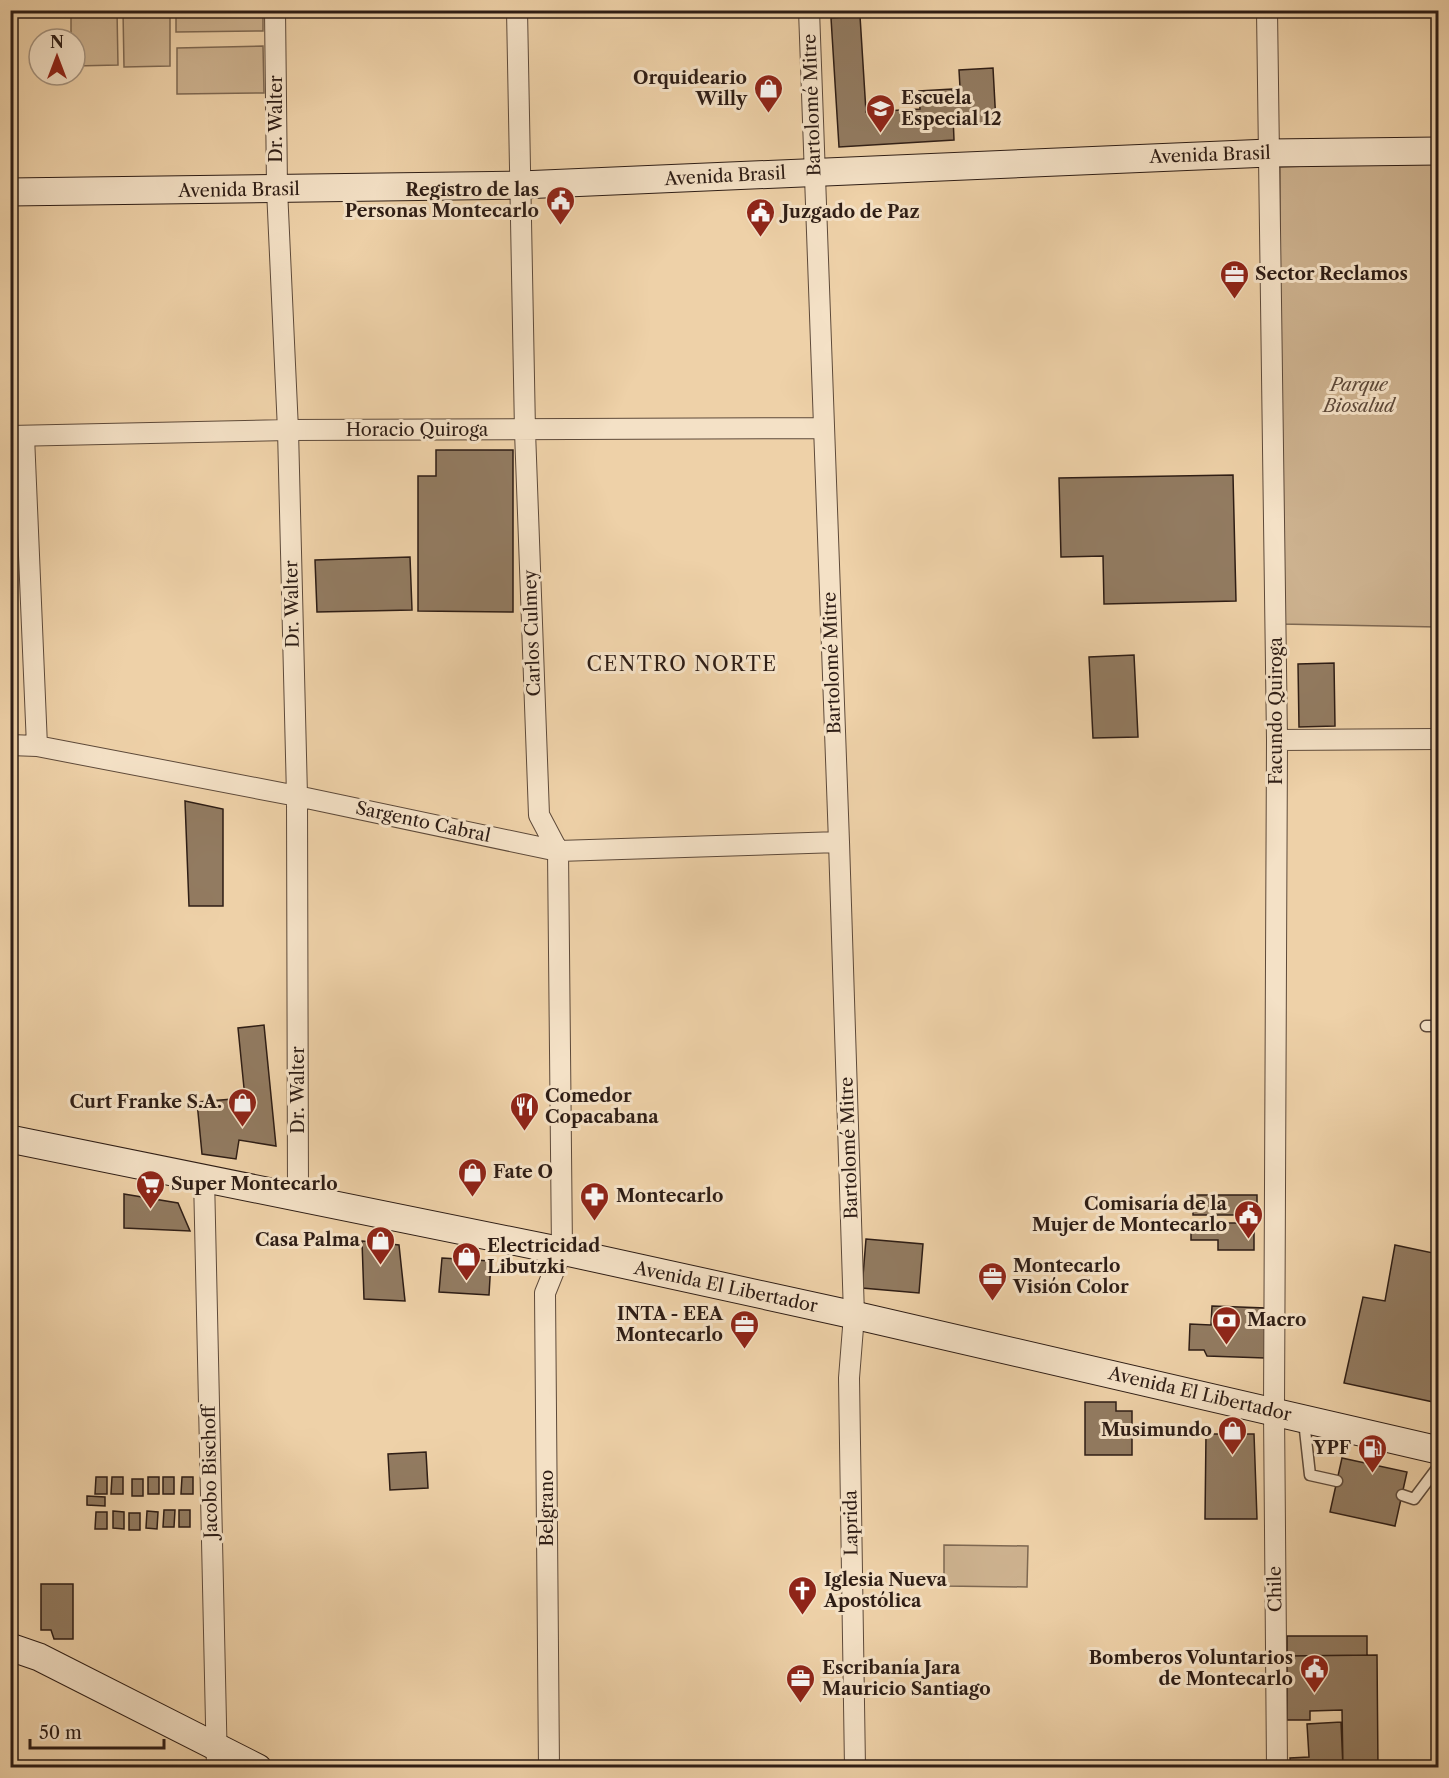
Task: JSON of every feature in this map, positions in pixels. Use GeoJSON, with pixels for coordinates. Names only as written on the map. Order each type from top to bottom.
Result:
{"type":"FeatureCollection","features":[{"type":"Feature","properties":{"kind":"main road","name":"Avenida Brasil"},"geometry":{"type":"LineString","coordinates":[[10,192],[521,185],[1269,153],[1438,151]]}},
{"type":"Feature","properties":{"kind":"main road","name":"Avenida El Libertador"},"geometry":{"type":"LineString","coordinates":[[10,1138],[562,1251],[854,1315],[1438,1450]]}},
{"type":"Feature","properties":{"kind":"main road"},"geometry":{"type":"LineString","coordinates":[[10,1647],[39,1657],[216,1756],[258,1767]]}},
{"type":"Feature","properties":{"kind":"street","name":"Dr. Walter"},"geometry":{"type":"LineString","coordinates":[[275,10],[277,189],[288,430],[297,796],[298,1198]]}},
{"type":"Feature","properties":{"kind":"street","name":"Carlos Culmey"},"geometry":{"type":"LineString","coordinates":[[517,10],[525,430],[539,815],[558,851],[562,1251]]}},
{"type":"Feature","properties":{"kind":"street","name":"Bartolomé Mitre"},"geometry":{"type":"LineString","coordinates":[[809,10],[854,1315]]}},
{"type":"Feature","properties":{"kind":"street","name":"Facundo Quiroga"},"geometry":{"type":"LineString","coordinates":[[1267,10],[1277,740],[1274,1411]]}},
{"type":"Feature","properties":{"kind":"street","name":"Horacio Quiroga"},"geometry":{"type":"LineString","coordinates":[[17,436],[288,430],[823,428]]}},
{"type":"Feature","properties":{"kind":"street"},"geometry":{"type":"LineString","coordinates":[[17,436],[37,746]]}},
{"type":"Feature","properties":{"kind":"street"},"geometry":{"type":"LineString","coordinates":[[1277,740],[1438,739]]}},
{"type":"Feature","properties":{"kind":"street","name":"Sargento Cabral"},"geometry":{"type":"LineString","coordinates":[[10,745],[37,746],[297,796],[558,851],[839,842]]}},
{"type":"Feature","properties":{"kind":"street","name":"Jacobo Bischoff"},"geometry":{"type":"LineString","coordinates":[[204,1177],[216,1756]]}},
{"type":"Feature","properties":{"kind":"street","name":"Belgrano"},"geometry":{"type":"LineString","coordinates":[[549,1767],[545,1293],[562,1251]]}},
{"type":"Feature","properties":{"kind":"street","name":"Laprida"},"geometry":{"type":"LineString","coordinates":[[854,1315],[849,1378],[855,1767]]}},
{"type":"Feature","properties":{"kind":"street","name":"Chile"},"geometry":{"type":"LineString","coordinates":[[1274,1411],[1277,1767]]}},
{"type":"Feature","properties":{"kind":"lane"},"geometry":{"type":"LineString","coordinates":[[1426,1026],[1438,1026]]}},
{"type":"Feature","properties":{"kind":"lane"},"geometry":{"type":"LineString","coordinates":[[1304,1418],[1310,1475],[1337,1481]]}},
{"type":"Feature","properties":{"kind":"lane"},"geometry":{"type":"LineString","coordinates":[[1402,1495],[1414,1498],[1438,1467]]}},
{"type":"Feature","properties":{"kind":"green space"},"geometry":{"type":"Polygon","coordinates":[[[71,11],[117,11],[118,65],[87,66],[87,27],[71,27],[71,11]]]}},
{"type":"Feature","properties":{"kind":"green space"},"geometry":{"type":"Polygon","coordinates":[[[123,11],[170,11],[170,66],[124,67],[123,11]]]}},
{"type":"Feature","properties":{"kind":"green space"},"geometry":{"type":"Polygon","coordinates":[[[176,11],[263,11],[263,31],[176,32],[176,11]]]}},
{"type":"Feature","properties":{"kind":"green space"},"geometry":{"type":"Polygon","coordinates":[[[263,46],[264,93],[177,94],[177,48],[263,46]]]}},
{"type":"Feature","properties":{"kind":"green space","name":"Parque Biosalud"},"geometry":{"type":"Polygon","coordinates":[[[1438,161],[1438,627],[1280,624],[1280,167],[1438,161]]]}},
{"type":"Feature","properties":{"kind":"green space"},"geometry":{"type":"Polygon","coordinates":[[[944,1545],[1028,1546],[1027,1587],[944,1586],[944,1545]]]}},
{"type":"Feature","properties":{"kind":"building"},"geometry":{"type":"Polygon","coordinates":[[[860,16],[866,112],[920,109],[919,91],[952,89],[953,105],[961,105],[959,70],[993,68],[996,123],[965,125],[965,115],[953,115],[954,140],[839,147],[831,18],[860,16]]]}},
{"type":"Feature","properties":{"kind":"building"},"geometry":{"type":"Polygon","coordinates":[[[436,450],[513,450],[513,612],[418,611],[418,476],[436,476],[436,450]]]}},
{"type":"Feature","properties":{"kind":"building"},"geometry":{"type":"Polygon","coordinates":[[[1233,475],[1236,601],[1104,604],[1103,556],[1061,557],[1059,478],[1233,475]]]}},
{"type":"Feature","properties":{"kind":"building"},"geometry":{"type":"Polygon","coordinates":[[[410,557],[412,610],[317,612],[315,560],[410,557]]]}},
{"type":"Feature","properties":{"kind":"building"},"geometry":{"type":"Polygon","coordinates":[[[1134,655],[1138,737],[1093,738],[1089,657],[1134,655]]]}},
{"type":"Feature","properties":{"kind":"building"},"geometry":{"type":"Polygon","coordinates":[[[1334,663],[1335,726],[1299,727],[1298,664],[1334,663]]]}},
{"type":"Feature","properties":{"kind":"building"},"geometry":{"type":"Polygon","coordinates":[[[185,801],[223,809],[223,906],[189,906],[185,801]]]}},
{"type":"Feature","properties":{"kind":"building"},"geometry":{"type":"Polygon","coordinates":[[[264,1025],[276,1146],[239,1140],[236,1159],[202,1154],[197,1102],[245,1098],[238,1028],[264,1025]]]}},
{"type":"Feature","properties":{"kind":"building"},"geometry":{"type":"Polygon","coordinates":[[[124,1194],[178,1203],[190,1231],[124,1228],[124,1194]]]}},
{"type":"Feature","properties":{"kind":"building"},"geometry":{"type":"Polygon","coordinates":[[[1193,1195],[1257,1195],[1257,1215],[1193,1215],[1193,1195]]]}},
{"type":"Feature","properties":{"kind":"building"},"geometry":{"type":"Polygon","coordinates":[[[1191,1223],[1254,1223],[1254,1250],[1218,1250],[1218,1240],[1191,1240],[1191,1223]]]}},
{"type":"Feature","properties":{"kind":"building"},"geometry":{"type":"Polygon","coordinates":[[[866,1239],[923,1244],[919,1293],[862,1288],[866,1239]]]}},
{"type":"Feature","properties":{"kind":"building"},"geometry":{"type":"Polygon","coordinates":[[[362,1241],[399,1245],[405,1301],[364,1299],[362,1241]]]}},
{"type":"Feature","properties":{"kind":"building"},"geometry":{"type":"Polygon","coordinates":[[[1395,1245],[1438,1254],[1438,1403],[1344,1383],[1363,1297],[1385,1301],[1395,1245]]]}},
{"type":"Feature","properties":{"kind":"building"},"geometry":{"type":"Polygon","coordinates":[[[442,1258],[491,1261],[489,1295],[439,1292],[442,1258]]]}},
{"type":"Feature","properties":{"kind":"building"},"geometry":{"type":"Polygon","coordinates":[[[1212,1306],[1266,1308],[1265,1358],[1207,1356],[1204,1350],[1189,1350],[1190,1324],[1211,1325],[1212,1306]]]}},
{"type":"Feature","properties":{"kind":"building"},"geometry":{"type":"Polygon","coordinates":[[[1085,1402],[1116,1402],[1116,1411],[1132,1411],[1132,1455],[1085,1455],[1085,1402]]]}},
{"type":"Feature","properties":{"kind":"building"},"geometry":{"type":"Polygon","coordinates":[[[1206,1434],[1254,1434],[1257,1519],[1205,1519],[1206,1434]]]}},
{"type":"Feature","properties":{"kind":"building"},"geometry":{"type":"Polygon","coordinates":[[[426,1452],[428,1488],[390,1490],[388,1454],[426,1452]]]}},
{"type":"Feature","properties":{"kind":"building"},"geometry":{"type":"Polygon","coordinates":[[[1342,1458],[1407,1472],[1395,1526],[1330,1512],[1342,1458]]]}},
{"type":"Feature","properties":{"kind":"building"},"geometry":{"type":"Polygon","coordinates":[[[96,1477],[107,1477],[107,1494],[95,1494],[96,1477]]]}},
{"type":"Feature","properties":{"kind":"building"},"geometry":{"type":"Polygon","coordinates":[[[112,1477],[123,1477],[123,1494],[111,1494],[112,1477]]]}},
{"type":"Feature","properties":{"kind":"building"},"geometry":{"type":"Polygon","coordinates":[[[148,1477],[159,1477],[159,1494],[148,1494],[148,1477]]]}},
{"type":"Feature","properties":{"kind":"building"},"geometry":{"type":"Polygon","coordinates":[[[163,1477],[174,1477],[174,1494],[163,1494],[163,1477]]]}},
{"type":"Feature","properties":{"kind":"building"},"geometry":{"type":"Polygon","coordinates":[[[182,1477],[193,1477],[193,1494],[181,1494],[182,1477]]]}},
{"type":"Feature","properties":{"kind":"building"},"geometry":{"type":"Polygon","coordinates":[[[132,1479],[143,1479],[143,1496],[132,1496],[132,1479]]]}},
{"type":"Feature","properties":{"kind":"building"},"geometry":{"type":"Polygon","coordinates":[[[87,1496],[105,1497],[105,1506],[87,1505],[87,1496]]]}},
{"type":"Feature","properties":{"kind":"building"},"geometry":{"type":"Polygon","coordinates":[[[164,1510],[175,1510],[174,1527],[163,1527],[164,1510]]]}},
{"type":"Feature","properties":{"kind":"building"},"geometry":{"type":"Polygon","coordinates":[[[179,1510],[190,1510],[190,1527],[179,1527],[179,1510]]]}},
{"type":"Feature","properties":{"kind":"building"},"geometry":{"type":"Polygon","coordinates":[[[113,1511],[124,1512],[124,1529],[113,1528],[113,1511]]]}},
{"type":"Feature","properties":{"kind":"building"},"geometry":{"type":"Polygon","coordinates":[[[147,1511],[158,1512],[157,1529],[146,1528],[147,1511]]]}},
{"type":"Feature","properties":{"kind":"building"},"geometry":{"type":"Polygon","coordinates":[[[96,1512],[107,1512],[107,1529],[95,1529],[96,1512]]]}},
{"type":"Feature","properties":{"kind":"building"},"geometry":{"type":"Polygon","coordinates":[[[129,1513],[140,1513],[140,1530],[129,1530],[129,1513]]]}},
{"type":"Feature","properties":{"kind":"building"},"geometry":{"type":"Polygon","coordinates":[[[41,1584],[73,1584],[73,1639],[54,1639],[51,1630],[41,1630],[41,1584]]]}},
{"type":"Feature","properties":{"kind":"building"},"geometry":{"type":"Polygon","coordinates":[[[1287,1636],[1367,1636],[1367,1655],[1287,1656],[1287,1636]]]}},
{"type":"Feature","properties":{"kind":"building"},"geometry":{"type":"Polygon","coordinates":[[[1377,1655],[1378,1768],[1343,1768],[1342,1710],[1310,1711],[1310,1720],[1287,1720],[1287,1656],[1377,1655]]]}},
{"type":"Feature","properties":{"kind":"building"},"geometry":{"type":"Polygon","coordinates":[[[1341,1722],[1343,1768],[1291,1768],[1290,1758],[1309,1757],[1307,1724],[1341,1722]]]}},
{"type":"Feature","properties":{"kind":"place","name":"Orquideario Willy"},"geometry":{"type":"Point","coordinates":[768,114]}},
{"type":"Feature","properties":{"kind":"place","name":"Escuela Especial 12"},"geometry":{"type":"Point","coordinates":[880,134]}},
{"type":"Feature","properties":{"kind":"place","name":"Registro de las Personas Montecarlo"},"geometry":{"type":"Point","coordinates":[560,226]}},
{"type":"Feature","properties":{"kind":"place","name":"Juzgado de Paz"},"geometry":{"type":"Point","coordinates":[761,238]}},
{"type":"Feature","properties":{"kind":"place","name":"Sector Reclamos"},"geometry":{"type":"Point","coordinates":[1234,300]}},
{"type":"Feature","properties":{"kind":"place","name":"Curt Franke S.A."},"geometry":{"type":"Point","coordinates":[243,1128]}},
{"type":"Feature","properties":{"kind":"place","name":"Comedor Copacabana"},"geometry":{"type":"Point","coordinates":[524,1132]}},
{"type":"Feature","properties":{"kind":"place","name":"Fate O"},"geometry":{"type":"Point","coordinates":[472,1198]}},
{"type":"Feature","properties":{"kind":"place","name":"Super Montecarlo"},"geometry":{"type":"Point","coordinates":[150,1210]}},
{"type":"Feature","properties":{"kind":"place","name":"Montecarlo"},"geometry":{"type":"Point","coordinates":[595,1222]}},
{"type":"Feature","properties":{"kind":"place","name":"Comisaría de la Mujer de Montecarlo"},"geometry":{"type":"Point","coordinates":[1248,1240]}},
{"type":"Feature","properties":{"kind":"place","name":"Casa Palma"},"geometry":{"type":"Point","coordinates":[381,1266]}},
{"type":"Feature","properties":{"kind":"place","name":"Electricidad Libutzki"},"geometry":{"type":"Point","coordinates":[466,1282]}},
{"type":"Feature","properties":{"kind":"place","name":"Montecarlo Visión Color"},"geometry":{"type":"Point","coordinates":[992,1302]}},
{"type":"Feature","properties":{"kind":"place","name":"Macro"},"geometry":{"type":"Point","coordinates":[1226,1346]}},
{"type":"Feature","properties":{"kind":"place","name":"INTA - EEA Montecarlo"},"geometry":{"type":"Point","coordinates":[744,1350]}},
{"type":"Feature","properties":{"kind":"place","name":"Musimundo"},"geometry":{"type":"Point","coordinates":[1233,1456]}},
{"type":"Feature","properties":{"kind":"place","name":"YPF"},"geometry":{"type":"Point","coordinates":[1372,1474]}},
{"type":"Feature","properties":{"kind":"place","name":"Iglesia Nueva Apostólica"},"geometry":{"type":"Point","coordinates":[803,1616]}},
{"type":"Feature","properties":{"kind":"place","name":"Bomberos Voluntarios de Montecarlo"},"geometry":{"type":"Point","coordinates":[1314,1694]}},
{"type":"Feature","properties":{"kind":"place","name":"Escribanía Jara Mauricio Santiago"},"geometry":{"type":"Point","coordinates":[801,1704]}},
{"type":"Feature","properties":{"kind":"district","name":"CENTRO NORTE"},"geometry":{"type":"Point","coordinates":[682,664]}}]}
